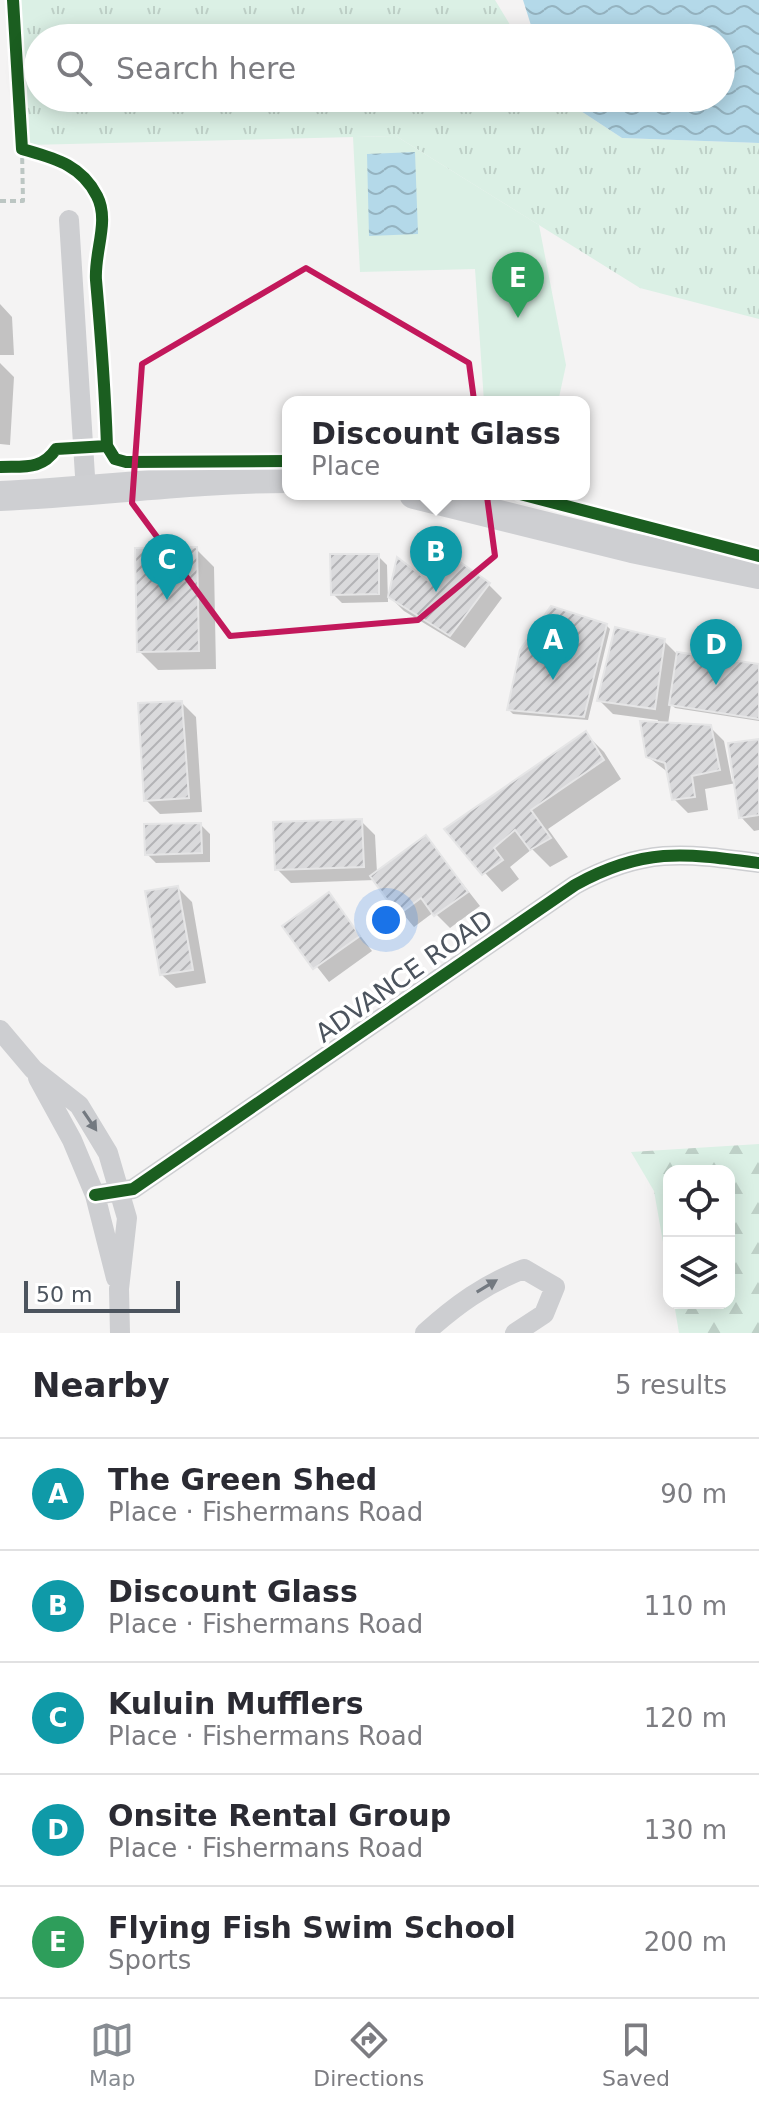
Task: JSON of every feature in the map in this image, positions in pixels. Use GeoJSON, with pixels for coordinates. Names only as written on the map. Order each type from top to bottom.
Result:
{"type":"FeatureCollection","features":[{"type":"Feature","properties":{"kind":"main road"},"geometry":{"type":"LineString","coordinates":[[0,496],[86,492],[232,478],[282,478]]}},
{"type":"Feature","properties":{"kind":"main road"},"geometry":{"type":"LineString","coordinates":[[438,500],[632,548],[759,574]]}},
{"type":"Feature","properties":{"kind":"street"},"geometry":{"type":"LineString","coordinates":[[69,220],[86,492]]}},
{"type":"Feature","properties":{"kind":"street","name":"ADVANCE ROAD"},"geometry":{"type":"LineString","coordinates":[[95,1195],[133,1189],[575,885],[608,867],[669,854],[759,863]]}},
{"type":"Feature","properties":{"kind":"street"},"geometry":{"type":"LineString","coordinates":[[0,1030],[33,1069],[72,1140],[95,1195],[119,1289]]}},
{"type":"Feature","properties":{"kind":"street"},"geometry":{"type":"LineString","coordinates":[[33,1069],[79,1105],[108,1153],[122,1191],[127,1218],[119,1289],[120,1333]]}},
{"type":"Feature","properties":{"kind":"street"},"geometry":{"type":"LineString","coordinates":[[425,1333],[455,1305],[496,1279],[524,1269],[555,1287],[544,1314],[515,1333]]}},
{"type":"Feature","properties":{"kind":"path"},"geometry":{"type":"LineString","coordinates":[[0,201],[23,201],[21,134]]}},
{"type":"Feature","properties":{"kind":"path"},"geometry":{"type":"LineString","coordinates":[[22,149],[37,153]]}},
{"type":"Feature","properties":{"kind":"highlighted area"},"geometry":{"type":"Polygon","coordinates":[[[306,268],[469,363],[495,556],[418,620],[230,636],[132,503],[142,364],[306,268]]]}},
{"type":"Feature","properties":{"kind":"green space"},"geometry":{"type":"Polygon","coordinates":[[[21,0],[495,0],[510,24],[24,24],[24,62],[21,0]]]}},
{"type":"Feature","properties":{"kind":"green space"},"geometry":{"type":"Polygon","coordinates":[[[26,112],[582,112],[622,138],[759,143],[759,319],[640,288],[396,136],[28,145],[26,112]]]}},
{"type":"Feature","properties":{"kind":"green space"},"geometry":{"type":"Polygon","coordinates":[[[396,136],[539,225],[566,365],[559,396],[484,396],[475,269],[360,272],[353,137],[396,136]]]}},
{"type":"Feature","properties":{"kind":"green space"},"geometry":{"type":"Polygon","coordinates":[[[759,1144],[759,1333],[679,1333],[675,1309],[735,1309],[735,1165],[663,1165],[663,1242],[654,1191],[631,1152],[759,1144]]]}},
{"type":"Feature","properties":{"kind":"water"},"geometry":{"type":"Polygon","coordinates":[[[523,0],[759,0],[759,143],[622,138],[582,112],[735,112],[735,24],[531,24],[523,0]]]}},
{"type":"Feature","properties":{"kind":"water"},"geometry":{"type":"Polygon","coordinates":[[[415,152],[418,234],[369,236],[367,154],[415,152]]]}},
{"type":"Feature","properties":{"kind":"building"},"geometry":{"type":"Polygon","coordinates":[[[197,547],[199,651],[137,652],[135,548],[197,547]]]}},
{"type":"Feature","properties":{"kind":"building"},"geometry":{"type":"Polygon","coordinates":[[[330,554],[379,554],[379,594],[331,595],[330,554]]]}},
{"type":"Feature","properties":{"kind":"building"},"geometry":{"type":"Polygon","coordinates":[[[397,557],[435,586],[460,562],[490,583],[450,636],[388,597],[397,557]]]}},
{"type":"Feature","properties":{"kind":"building"},"geometry":{"type":"Polygon","coordinates":[[[551,606],[607,624],[584,717],[507,710],[520,650],[551,606]]]}},
{"type":"Feature","properties":{"kind":"building"},"geometry":{"type":"Polygon","coordinates":[[[615,627],[665,639],[655,709],[597,701],[615,627]]]}},
{"type":"Feature","properties":{"kind":"building"},"geometry":{"type":"Polygon","coordinates":[[[677,652],[759,664],[759,719],[669,705],[677,652]]]}},
{"type":"Feature","properties":{"kind":"building"},"geometry":{"type":"Polygon","coordinates":[[[182,701],[189,798],[144,801],[138,703],[182,701]]]}},
{"type":"Feature","properties":{"kind":"building"},"geometry":{"type":"Polygon","coordinates":[[[640,721],[711,725],[720,770],[692,776],[695,797],[672,800],[665,763],[646,757],[640,721]]]}},
{"type":"Feature","properties":{"kind":"building"},"geometry":{"type":"Polygon","coordinates":[[[586,731],[604,760],[531,810],[551,838],[530,850],[515,830],[494,848],[503,860],[482,875],[444,829],[586,731]]]}},
{"type":"Feature","properties":{"kind":"building"},"geometry":{"type":"Polygon","coordinates":[[[759,739],[759,815],[739,818],[728,743],[759,739]]]}},
{"type":"Feature","properties":{"kind":"building"},"geometry":{"type":"Polygon","coordinates":[[[362,819],[364,867],[275,870],[273,822],[362,819]]]}},
{"type":"Feature","properties":{"kind":"building"},"geometry":{"type":"Polygon","coordinates":[[[201,823],[202,853],[145,855],[144,824],[201,823]]]}},
{"type":"Feature","properties":{"kind":"building"},"geometry":{"type":"Polygon","coordinates":[[[426,835],[468,892],[434,916],[421,898],[398,915],[370,876],[426,835]]]}},
{"type":"Feature","properties":{"kind":"building"},"geometry":{"type":"Polygon","coordinates":[[[178,886],[193,970],[160,975],[145,891],[178,886]]]}},
{"type":"Feature","properties":{"kind":"building"},"geometry":{"type":"Polygon","coordinates":[[[329,892],[360,936],[313,969],[282,926],[329,892]]]}},
{"type":"Feature","properties":{"kind":"cycle path"},"geometry":{"type":"LineString","coordinates":[[13,0],[22,149],[55,159],[74,169],[90,185],[101,206],[96,280],[107,446]]}},
{"type":"Feature","properties":{"kind":"cycle path"},"geometry":{"type":"LineString","coordinates":[[0,467],[38,464],[56,449],[107,446],[115,459],[126,462],[282,461]]}},
{"type":"Feature","properties":{"kind":"cycle path"},"geometry":{"type":"LineString","coordinates":[[543,500],[759,556]]}},
{"type":"Feature","properties":{"kind":"cycle path"},"geometry":{"type":"LineString","coordinates":[[95,1195],[133,1189],[575,885],[622,864],[665,856],[759,863]]}},
{"type":"Feature","properties":{"kind":"place","name":"Flying Fish Swim School"},"geometry":{"type":"Point","coordinates":[518,318]}},
{"type":"Feature","properties":{"kind":"place","name":"Discount Glass"},"geometry":{"type":"Point","coordinates":[436,592]}},
{"type":"Feature","properties":{"kind":"place","name":"Kuluin Mufflers"},"geometry":{"type":"Point","coordinates":[167,600]}},
{"type":"Feature","properties":{"kind":"place","name":"The Green Shed"},"geometry":{"type":"Point","coordinates":[553,680]}},
{"type":"Feature","properties":{"kind":"place","name":"Onsite Rental Group"},"geometry":{"type":"Point","coordinates":[716,685]}}]}
